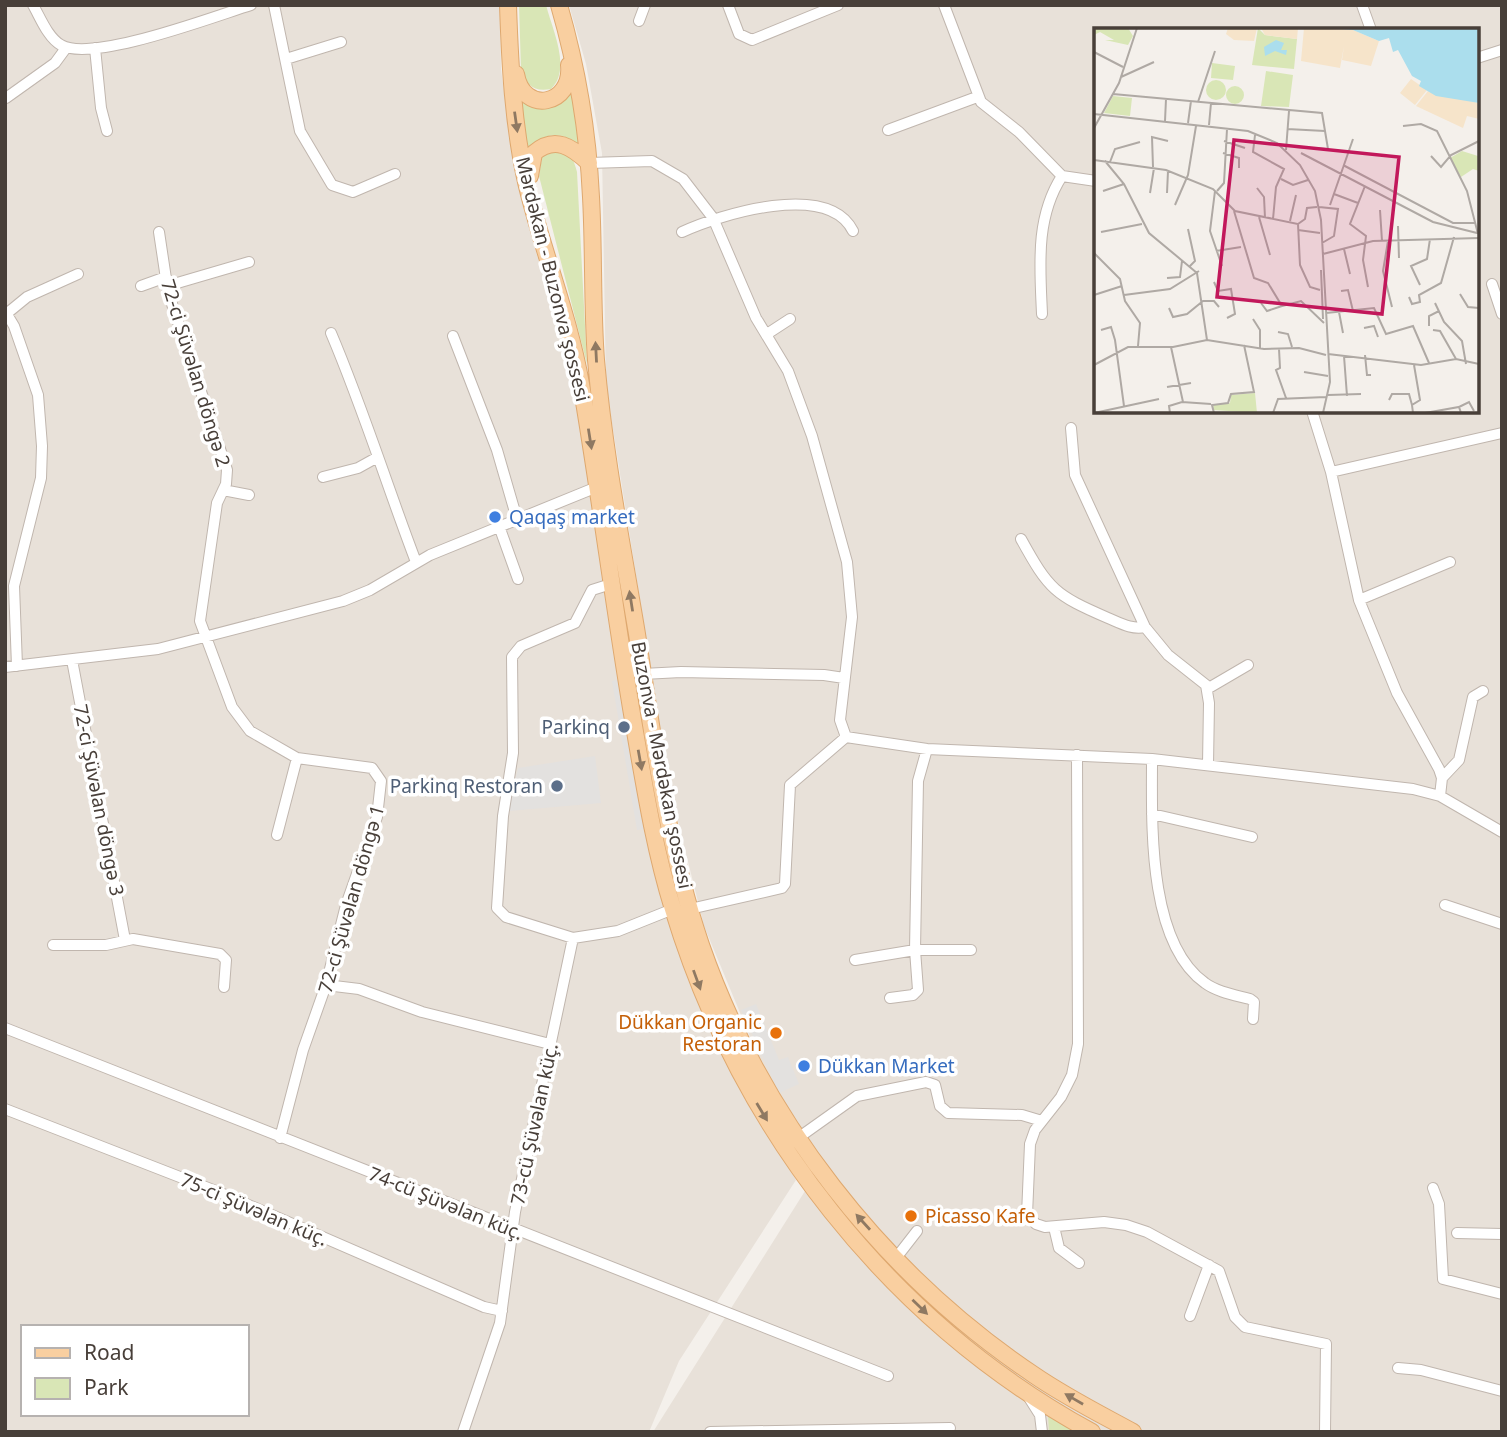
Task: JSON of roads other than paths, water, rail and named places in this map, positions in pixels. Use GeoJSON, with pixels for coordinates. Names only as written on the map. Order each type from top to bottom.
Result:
{"type":"FeatureCollection","features":[{"type":"Feature","properties":{"kind":"main road","name":"Mərdəkan - Buzonva şossesi"},"geometry":{"type":"LineString","coordinates":[[508,5],[515,118],[531,204],[576,358],[645,793],[673,909],[716,1024],[756,1102],[798,1169],[842,1226],[884,1273],[940,1327],[1024,1391],[1092,1432]]}},
{"type":"Feature","properties":{"kind":"main road"},"geometry":{"type":"LineString","coordinates":[[509,26],[518,81],[524,93],[539,101],[560,95],[568,85],[570,74],[561,13]]}},
{"type":"Feature","properties":{"kind":"main road","name":"Buzonva - Mərdəkan şossesi"},"geometry":{"type":"LineString","coordinates":[[561,13],[577,79],[589,163],[598,377],[662,789],[690,909],[731,1017],[776,1104],[798,1138],[855,1212],[896,1258],[954,1314],[1014,1361],[1078,1402],[1133,1432]]}},
{"type":"Feature","properties":{"kind":"main road"},"geometry":{"type":"LineString","coordinates":[[531,204],[531,160],[542,146],[553,143],[565,145],[589,163]]}},
{"type":"Feature","properties":{"kind":"street"},"geometry":{"type":"LineString","coordinates":[[33,5],[57,43],[66,48],[95,48],[125,43],[251,5]]}},
{"type":"Feature","properties":{"kind":"street"},"geometry":{"type":"LineString","coordinates":[[275,5],[300,131],[332,185],[353,192],[395,174]]}},
{"type":"Feature","properties":{"kind":"street"},"geometry":{"type":"LineString","coordinates":[[639,21],[645,5]]}},
{"type":"Feature","properties":{"kind":"street"},"geometry":{"type":"LineString","coordinates":[[728,5],[739,34],[752,40],[838,5]]}},
{"type":"Feature","properties":{"kind":"street"},"geometry":{"type":"LineString","coordinates":[[944,5],[977,97],[1031,143],[1062,176],[1094,181]]}},
{"type":"Feature","properties":{"kind":"street"},"geometry":{"type":"LineString","coordinates":[[1362,5],[1370,28]]}},
{"type":"Feature","properties":{"kind":"street"},"geometry":{"type":"LineString","coordinates":[[286,59],[341,42]]}},
{"type":"Feature","properties":{"kind":"street"},"geometry":{"type":"LineString","coordinates":[[6,98],[55,63],[66,48]]}},
{"type":"Feature","properties":{"kind":"street"},"geometry":{"type":"LineString","coordinates":[[95,48],[101,108],[107,131]]}},
{"type":"Feature","properties":{"kind":"street"},"geometry":{"type":"LineString","coordinates":[[1479,57],[1502,50]]}},
{"type":"Feature","properties":{"kind":"street"},"geometry":{"type":"LineString","coordinates":[[888,130],[977,97]]}},
{"type":"Feature","properties":{"kind":"street"},"geometry":{"type":"LineString","coordinates":[[589,163],[642,160],[664,165],[683,179],[713,218],[757,318],[780,354],[798,398],[844,548],[852,617],[840,720],[846,737]]}},
{"type":"Feature","properties":{"kind":"street"},"geometry":{"type":"LineString","coordinates":[[1042,314],[1040,249],[1048,200],[1062,176]]}},
{"type":"Feature","properties":{"kind":"street"},"geometry":{"type":"LineString","coordinates":[[682,232],[713,218],[773,207],[808,205],[838,214],[848,222],[853,231]]}},
{"type":"Feature","properties":{"kind":"street","name":"72-ci Şüvəlan döngə 2"},"geometry":{"type":"LineString","coordinates":[[159,232],[166,281],[227,470],[223,490],[216,503],[200,609],[204,637]]}},
{"type":"Feature","properties":{"kind":"street"},"geometry":{"type":"LineString","coordinates":[[141,286],[249,262]]}},
{"type":"Feature","properties":{"kind":"street"},"geometry":{"type":"LineString","coordinates":[[78,274],[27,297],[6,313],[38,395],[42,446],[41,478],[14,586],[11,666],[158,649],[343,601],[370,590],[416,562],[597,487]]}},
{"type":"Feature","properties":{"kind":"street"},"geometry":{"type":"LineString","coordinates":[[1493,284],[1502,314]]}},
{"type":"Feature","properties":{"kind":"street"},"geometry":{"type":"LineString","coordinates":[[767,334],[790,319]]}},
{"type":"Feature","properties":{"kind":"street"},"geometry":{"type":"LineString","coordinates":[[331,333],[364,412],[376,458],[416,562]]}},
{"type":"Feature","properties":{"kind":"street"},"geometry":{"type":"LineString","coordinates":[[453,336],[497,450],[517,519]]}},
{"type":"Feature","properties":{"kind":"street"},"geometry":{"type":"LineString","coordinates":[[1313,413],[1331,472],[1359,600],[1397,692],[1442,778],[1440,796]]}},
{"type":"Feature","properties":{"kind":"street"},"geometry":{"type":"LineString","coordinates":[[1071,428],[1075,475],[1145,627],[1160,646],[1207,689],[1208,765]]}},
{"type":"Feature","properties":{"kind":"street"},"geometry":{"type":"LineString","coordinates":[[1331,472],[1502,433]]}},
{"type":"Feature","properties":{"kind":"street"},"geometry":{"type":"LineString","coordinates":[[323,477],[358,468],[376,458]]}},
{"type":"Feature","properties":{"kind":"street"},"geometry":{"type":"LineString","coordinates":[[223,490],[249,495]]}},
{"type":"Feature","properties":{"kind":"street"},"geometry":{"type":"LineString","coordinates":[[499,526],[518,579]]}},
{"type":"Feature","properties":{"kind":"street"},"geometry":{"type":"LineString","coordinates":[[1021,539],[1055,593],[1131,627],[1145,627]]}},
{"type":"Feature","properties":{"kind":"street"},"geometry":{"type":"LineString","coordinates":[[1359,600],[1450,562]]}},
{"type":"Feature","properties":{"kind":"street"},"geometry":{"type":"LineString","coordinates":[[611,584],[592,590],[575,623],[521,646],[512,657],[513,753],[503,816],[497,908],[506,917],[573,938],[611,933],[673,909]]}},
{"type":"Feature","properties":{"kind":"street","name":"72-ci Şüvəlan döngə 1"},"geometry":{"type":"LineString","coordinates":[[204,637],[239,719],[250,731],[296,758],[372,768],[381,781],[377,817],[346,905],[326,985],[303,1049],[280,1138]]}},
{"type":"Feature","properties":{"kind":"street","name":"72-ci Şüvəlan döngə 3"},"geometry":{"type":"LineString","coordinates":[[72,660],[125,940]]}},
{"type":"Feature","properties":{"kind":"street"},"geometry":{"type":"LineString","coordinates":[[1207,689],[1248,665]]}},
{"type":"Feature","properties":{"kind":"street"},"geometry":{"type":"LineString","coordinates":[[643,674],[694,672],[824,675],[844,678]]}},
{"type":"Feature","properties":{"kind":"street"},"geometry":{"type":"LineString","coordinates":[[1442,778],[1459,760],[1473,697],[1483,691]]}},
{"type":"Feature","properties":{"kind":"street"},"geometry":{"type":"LineString","coordinates":[[690,909],[782,888],[785,884],[790,785],[846,737],[927,749],[1152,759],[1413,789],[1440,796],[1502,832]]}},
{"type":"Feature","properties":{"kind":"street"},"geometry":{"type":"LineString","coordinates":[[890,998],[916,994],[918,781],[927,749]]}},
{"type":"Feature","properties":{"kind":"street"},"geometry":{"type":"LineString","coordinates":[[1077,755],[1075,942],[1078,1044],[1072,1075],[1030,1144],[1026,1206],[1031,1220],[1054,1227],[1104,1223],[1126,1225],[1209,1265],[1222,1277],[1235,1317],[1245,1327],[1326,1344],[1325,1432]]}},
{"type":"Feature","properties":{"kind":"street"},"geometry":{"type":"LineString","coordinates":[[277,835],[296,758]]}},
{"type":"Feature","properties":{"kind":"street"},"geometry":{"type":"LineString","coordinates":[[1152,759],[1152,814],[1157,876],[1165,915],[1177,948],[1197,977],[1207,986],[1254,1002],[1253,1019]]}},
{"type":"Feature","properties":{"kind":"street"},"geometry":{"type":"LineString","coordinates":[[1152,814],[1252,837]]}},
{"type":"Feature","properties":{"kind":"street"},"geometry":{"type":"LineString","coordinates":[[1445,905],[1502,924]]}},
{"type":"Feature","properties":{"kind":"street","name":"73-cü Şüvəlan küç."},"geometry":{"type":"LineString","coordinates":[[463,1432],[497,1336],[514,1230],[573,938]]}},
{"type":"Feature","properties":{"kind":"street"},"geometry":{"type":"LineString","coordinates":[[53,945],[106,945],[125,940],[144,940],[225,956],[224,987]]}},
{"type":"Feature","properties":{"kind":"street"},"geometry":{"type":"LineString","coordinates":[[855,960],[915,950],[971,950]]}},
{"type":"Feature","properties":{"kind":"street"},"geometry":{"type":"LineString","coordinates":[[326,985],[359,989],[422,1012],[550,1044]]}},
{"type":"Feature","properties":{"kind":"street","name":"74-cü Şüvəlan küç."},"geometry":{"type":"LineString","coordinates":[[5,1027],[280,1138],[888,1376]]}},
{"type":"Feature","properties":{"kind":"street"},"geometry":{"type":"LineString","coordinates":[[798,1138],[857,1096],[926,1082],[935,1085],[940,1107],[948,1113],[1022,1115],[1042,1121]]}},
{"type":"Feature","properties":{"kind":"street","name":"75-ci Şüvəlan küç."},"geometry":{"type":"LineString","coordinates":[[5,1109],[221,1193],[484,1307],[502,1311]]}},
{"type":"Feature","properties":{"kind":"street"},"geometry":{"type":"LineString","coordinates":[[1433,1188],[1439,1204],[1443,1279],[1502,1294]]}},
{"type":"Feature","properties":{"kind":"street"},"geometry":{"type":"LineString","coordinates":[[1054,1227],[1059,1248],[1079,1263]]}},
{"type":"Feature","properties":{"kind":"street"},"geometry":{"type":"LineString","coordinates":[[896,1258],[916,1231]]}},
{"type":"Feature","properties":{"kind":"street"},"geometry":{"type":"LineString","coordinates":[[1457,1233],[1502,1234]]}},
{"type":"Feature","properties":{"kind":"street"},"geometry":{"type":"LineString","coordinates":[[1190,1316],[1209,1265]]}},
{"type":"Feature","properties":{"kind":"street"},"geometry":{"type":"LineString","coordinates":[[1398,1368],[1421,1370],[1502,1391]]}},
{"type":"Feature","properties":{"kind":"street"},"geometry":{"type":"LineString","coordinates":[[1024,1391],[1040,1415],[1042,1432]]}},
{"type":"Feature","properties":{"kind":"street"},"geometry":{"type":"LineString","coordinates":[[710,1432],[950,1428]]}},
{"type":"Feature","properties":{"kind":"place","name":"Qaqaş market"},"geometry":{"type":"Point","coordinates":[495,517]}},
{"type":"Feature","properties":{"kind":"place","name":"Parkinq"},"geometry":{"type":"Point","coordinates":[624,727]}},
{"type":"Feature","properties":{"kind":"place","name":"Parkinq Restoran"},"geometry":{"type":"Point","coordinates":[557,786]}},
{"type":"Feature","properties":{"kind":"place","name":"Dükkan Organic Restoran"},"geometry":{"type":"Point","coordinates":[776,1033]}},
{"type":"Feature","properties":{"kind":"place","name":"Dükkan Market"},"geometry":{"type":"Point","coordinates":[804,1066]}},
{"type":"Feature","properties":{"kind":"place","name":"Picasso Kafe"},"geometry":{"type":"Point","coordinates":[911,1216]}}]}
